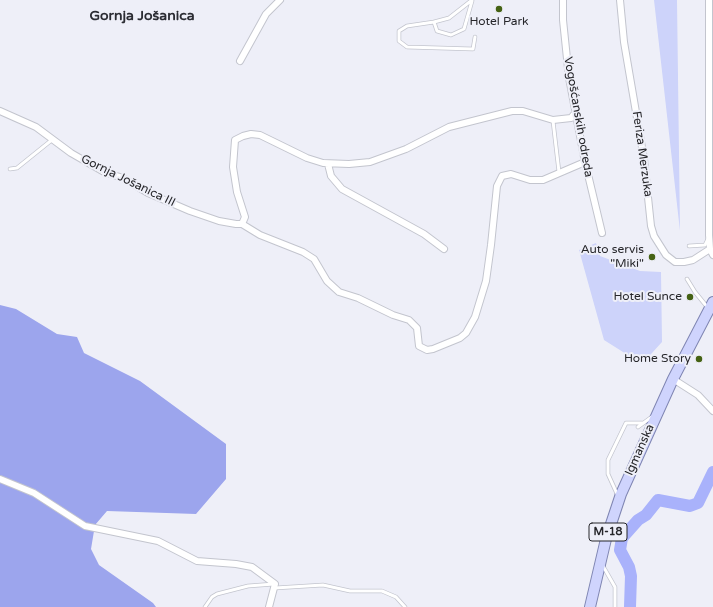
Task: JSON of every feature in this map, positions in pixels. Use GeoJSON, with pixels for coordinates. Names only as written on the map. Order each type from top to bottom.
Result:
{"type":"FeatureCollection","features":[{"type":"Feature","properties":{"kind":"main road","name":"Igmanska"},"geometry":{"type":"LineString","coordinates":[[590,607],[600,563],[619,499],[634,458],[711,305]]}},
{"type":"Feature","properties":{"kind":"street","name":"Vogošćanskih odreda"},"geometry":{"type":"LineString","coordinates":[[563,0],[566,54],[585,162],[602,233]]}},
{"type":"Feature","properties":{"kind":"street","name":"Feriza Merzuka"},"geometry":{"type":"LineString","coordinates":[[620,0],[624,42],[644,159],[651,226],[654,236],[666,255],[675,262],[693,260],[712,250]]}},
{"type":"Feature","properties":{"kind":"street"},"geometry":{"type":"LineString","coordinates":[[709,0],[711,40],[711,186],[709,235],[713,255]]}},
{"type":"Feature","properties":{"kind":"street"},"geometry":{"type":"LineString","coordinates":[[240,61],[256,28],[277,1]]}},
{"type":"Feature","properties":{"kind":"street","name":"Gornja Jošanica III"},"geometry":{"type":"LineString","coordinates":[[0,111],[36,127],[99,169],[123,178],[148,193],[190,211],[219,221],[242,224],[260,234],[302,252],[314,259],[327,281],[339,292],[358,298],[393,315],[409,320],[417,328],[419,346],[427,350],[460,338],[466,333],[475,317],[486,281],[498,180],[502,176],[511,174],[530,180],[543,180],[585,162]]}},
{"type":"Feature","properties":{"kind":"street"},"geometry":{"type":"LineString","coordinates":[[242,224],[245,217],[245,212],[238,192],[233,167],[235,140],[251,134],[260,135],[307,158],[328,164],[370,162],[406,149],[450,127],[512,111],[523,111],[553,120],[571,118],[576,112]]}},
{"type":"Feature","properties":{"kind":"street"},"geometry":{"type":"LineString","coordinates":[[328,164],[331,176],[342,189],[424,234],[444,249]]}},
{"type":"Feature","properties":{"kind":"street"},"geometry":{"type":"LineString","coordinates":[[674,379],[698,394],[713,411]]}},
{"type":"Feature","properties":{"kind":"street"},"geometry":{"type":"LineString","coordinates":[[0,479],[34,493],[86,526],[158,541],[198,561],[236,564],[252,568],[275,586],[269,607]]}},
{"type":"Feature","properties":{"kind":"lane"},"geometry":{"type":"LineString","coordinates":[[434,22],[438,31],[451,35],[464,29],[472,1]]}},
{"type":"Feature","properties":{"kind":"lane"},"geometry":{"type":"LineString","coordinates":[[472,1],[450,18],[407,26],[399,31],[399,41],[406,47],[473,49],[475,37]]}},
{"type":"Feature","properties":{"kind":"lane"},"geometry":{"type":"LineString","coordinates":[[553,120],[559,172]]}},
{"type":"Feature","properties":{"kind":"lane"},"geometry":{"type":"LineString","coordinates":[[10,169],[17,168],[52,139]]}},
{"type":"Feature","properties":{"kind":"lane"},"geometry":{"type":"LineString","coordinates":[[689,246],[705,245],[709,235]]}},
{"type":"Feature","properties":{"kind":"lane"},"geometry":{"type":"LineString","coordinates":[[687,279],[711,305]]}},
{"type":"Feature","properties":{"kind":"lane"},"geometry":{"type":"LineString","coordinates":[[638,428],[642,423],[658,412]]}},
{"type":"Feature","properties":{"kind":"lane"},"geometry":{"type":"LineString","coordinates":[[619,499],[608,474],[608,460],[626,423],[642,423]]}},
{"type":"Feature","properties":{"kind":"lane"},"geometry":{"type":"LineString","coordinates":[[600,563],[609,574],[615,587],[615,607]]}},
{"type":"Feature","properties":{"kind":"lane"},"geometry":{"type":"LineString","coordinates":[[205,607],[212,597],[218,594],[248,586],[324,585],[350,591],[382,591],[396,597],[405,607]]}},
{"type":"Feature","properties":{"kind":"shaded area"},"geometry":{"type":"Polygon","coordinates":[[[654,0],[677,0],[680,231],[654,0]]]}},
{"type":"Feature","properties":{"kind":"shaded area"},"geometry":{"type":"Polygon","coordinates":[[[596,243],[600,256],[640,271],[661,272],[662,342],[642,364],[604,340],[579,250],[596,243]]]}},
{"type":"Feature","properties":{"kind":"shaded area"},"geometry":{"type":"Polygon","coordinates":[[[0,305],[16,309],[57,334],[77,337],[84,353],[140,381],[226,444],[226,479],[196,514],[107,511],[95,525],[91,549],[99,565],[153,603],[156,607],[0,607],[0,305]]]}},
{"type":"Feature","properties":{"kind":"waterway"},"geometry":{"type":"LineString","coordinates":[[630,607],[631,576],[629,567],[620,550],[622,538],[638,520],[646,515],[658,500],[690,506],[698,503],[713,472]]}},
{"type":"Feature","properties":{"kind":"place","name":"Hotel Park"},"geometry":{"type":"Point","coordinates":[499,9]}},
{"type":"Feature","properties":{"kind":"place","name":"Auto servis \"Miki\""},"geometry":{"type":"Point","coordinates":[652,257]}},
{"type":"Feature","properties":{"kind":"place","name":"Hotel Sunce"},"geometry":{"type":"Point","coordinates":[690,297]}},
{"type":"Feature","properties":{"kind":"place","name":"Home Story"},"geometry":{"type":"Point","coordinates":[699,359]}},
{"type":"Feature","properties":{"kind":"district","name":"Gornja Jošanica"},"geometry":{"type":"Point","coordinates":[142,16]}}]}
